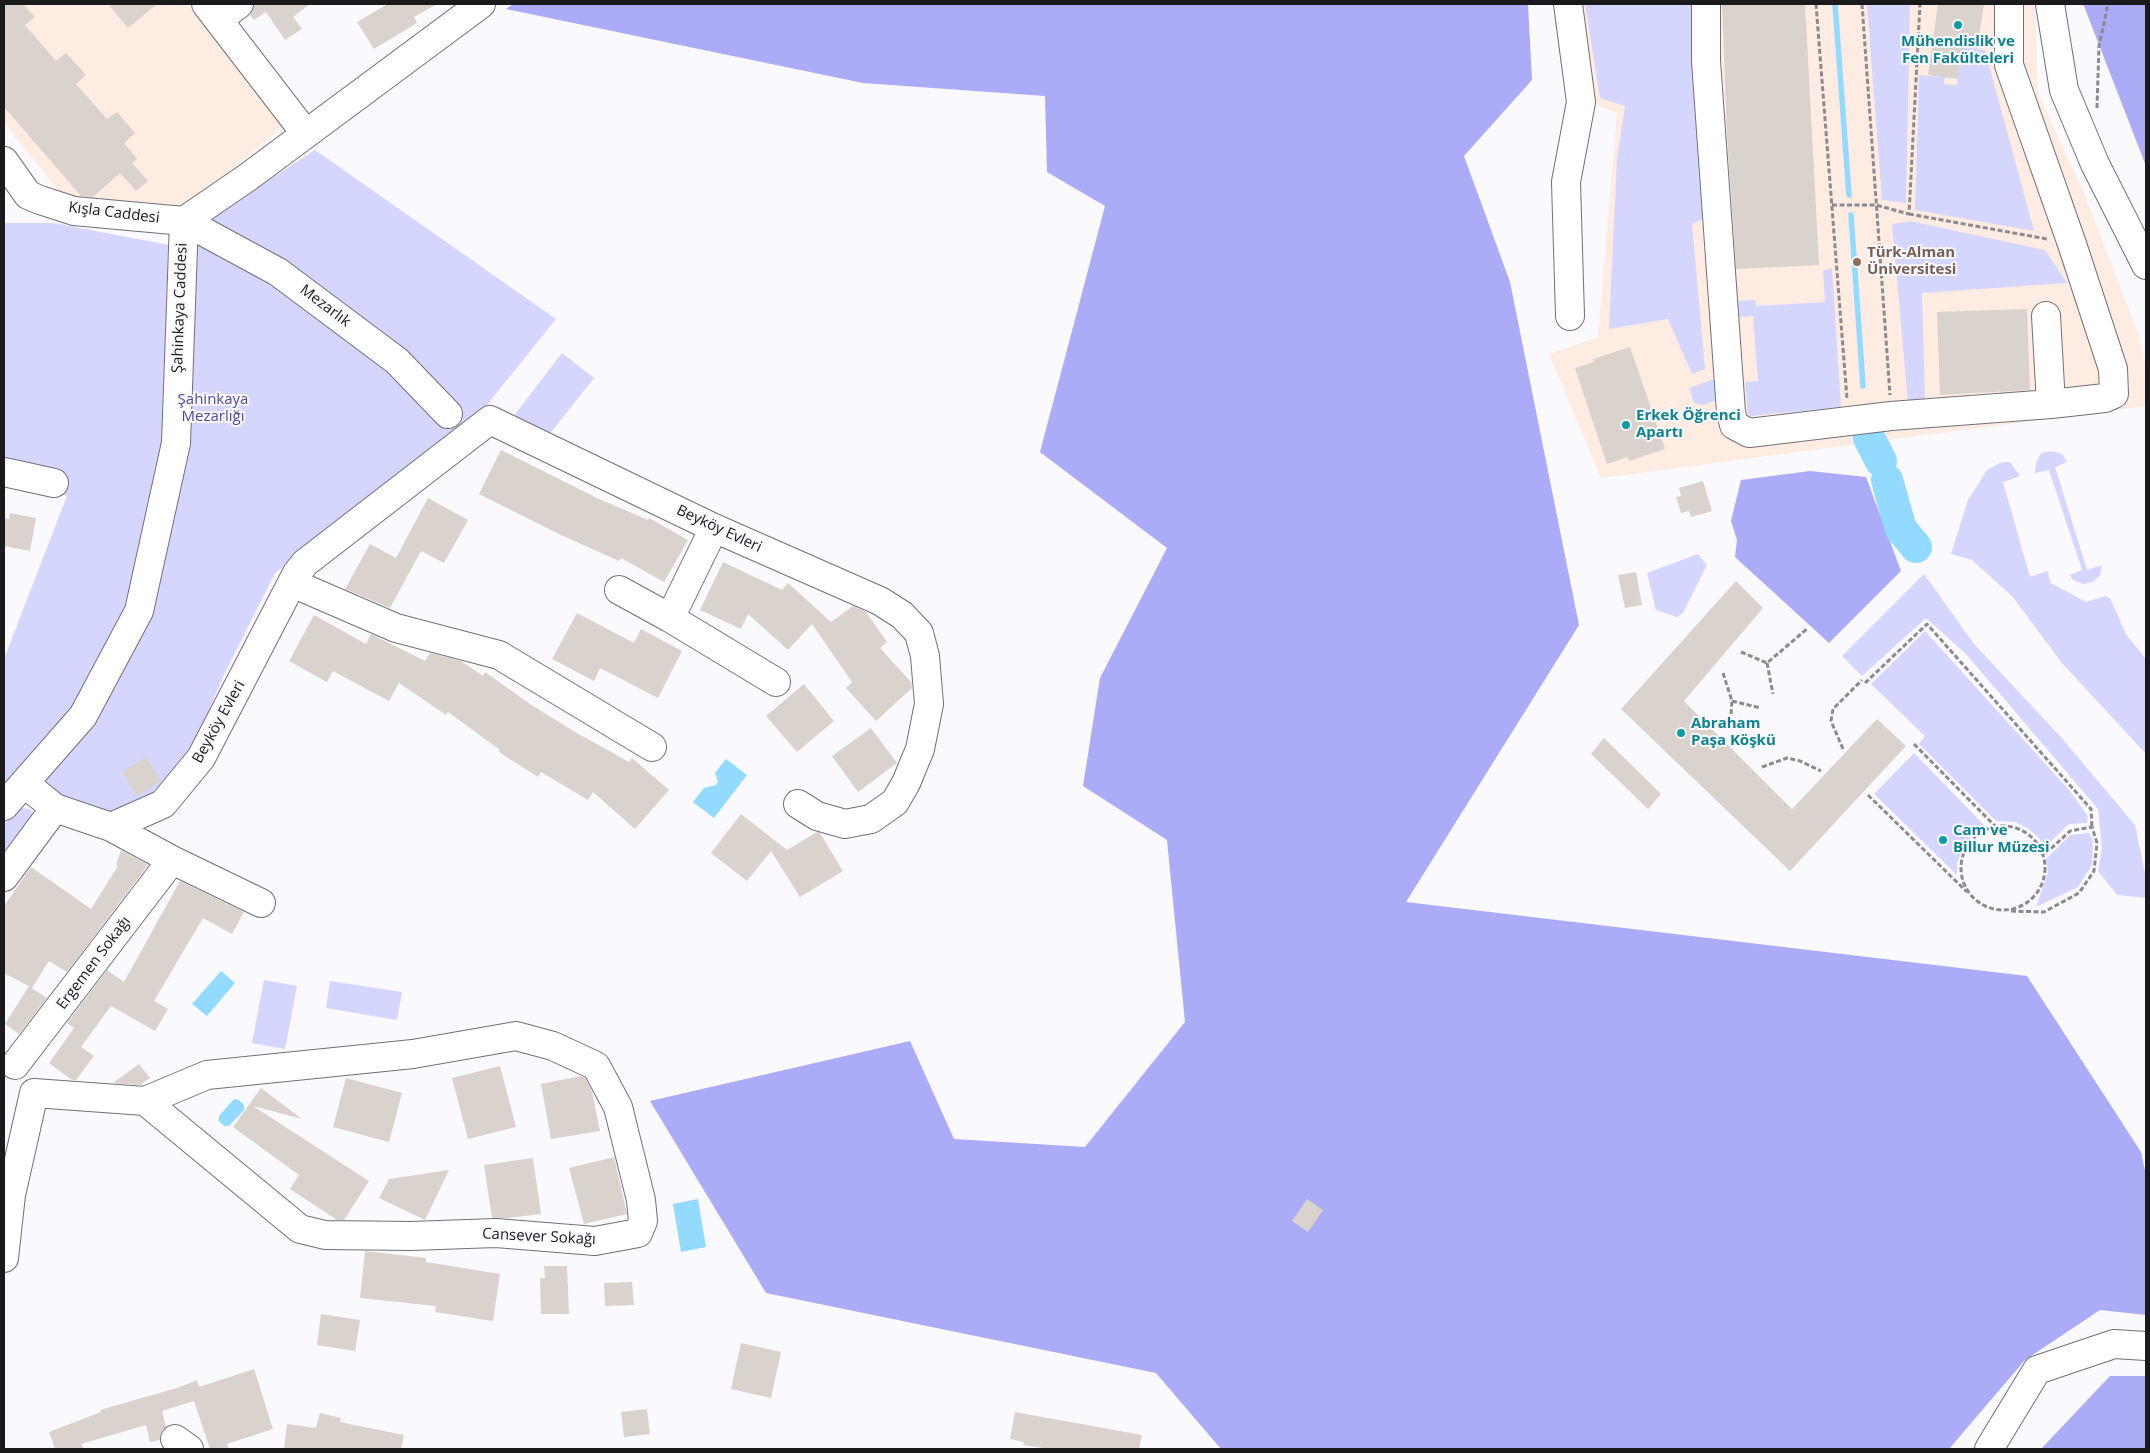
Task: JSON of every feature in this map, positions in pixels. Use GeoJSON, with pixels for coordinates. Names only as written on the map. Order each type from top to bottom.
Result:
{"type":"FeatureCollection","features":[{"type":"Feature","properties":{"kind":"street","name":"Şahinkaya Caddesi"},"geometry":{"type":"LineString","coordinates":[[4,806],[83,716],[138,611],[176,443],[184,221],[306,134],[481,4]]}},
{"type":"Feature","properties":{"kind":"street"},"geometry":{"type":"LineString","coordinates":[[1568,4],[1581,102],[1566,182],[1570,316]]}},
{"type":"Feature","properties":{"kind":"street"},"geometry":{"type":"LineString","coordinates":[[1706,4],[1706,61],[1731,406],[1734,425],[1749,433],[1891,416],[2051,404],[2105,398],[2114,394],[2116,385],[2113,369],[2072,244],[2009,65],[2009,4]]}},
{"type":"Feature","properties":{"kind":"street"},"geometry":{"type":"LineString","coordinates":[[2050,4],[2064,90],[2095,164],[2146,265]]}},
{"type":"Feature","properties":{"kind":"street"},"geometry":{"type":"LineString","coordinates":[[221,9],[306,134]]}},
{"type":"Feature","properties":{"kind":"street","name":"Kışla Caddesi"},"geometry":{"type":"LineString","coordinates":[[4,161],[16,195],[74,211],[184,221]]}},
{"type":"Feature","properties":{"kind":"street","name":"Mezarlık"},"geometry":{"type":"LineString","coordinates":[[184,221],[278,272],[398,361],[448,414]]}},
{"type":"Feature","properties":{"kind":"street"},"geometry":{"type":"LineString","coordinates":[[2046,316],[2051,404]]}},
{"type":"Feature","properties":{"kind":"street","name":"Beyköy Evleri"},"geometry":{"type":"LineString","coordinates":[[111,827],[163,804],[201,758],[292,583],[305,563],[490,420],[714,528],[880,601],[902,615],[919,633],[925,656],[929,704],[920,749],[906,783],[895,802],[871,820],[845,824],[817,816],[798,804]]}},
{"type":"Feature","properties":{"kind":"street"},"geometry":{"type":"LineString","coordinates":[[4,472],[54,483]]}},
{"type":"Feature","properties":{"kind":"street"},"geometry":{"type":"LineString","coordinates":[[670,618],[714,528]]}},
{"type":"Feature","properties":{"kind":"street"},"geometry":{"type":"LineString","coordinates":[[292,583],[396,628],[499,655],[652,746]]}},
{"type":"Feature","properties":{"kind":"street"},"geometry":{"type":"LineString","coordinates":[[619,590],[670,618],[776,682]]}},
{"type":"Feature","properties":{"kind":"street"},"geometry":{"type":"LineString","coordinates":[[24,782],[55,808],[111,827],[172,860],[261,903]]}},
{"type":"Feature","properties":{"kind":"street"},"geometry":{"type":"LineString","coordinates":[[4,877],[55,808]]}},
{"type":"Feature","properties":{"kind":"street","name":"Ergemen Sokağı"},"geometry":{"type":"LineString","coordinates":[[9,1062],[172,860]]}},
{"type":"Feature","properties":{"kind":"street","name":"Cansever Sokağı"},"geometry":{"type":"LineString","coordinates":[[34,1093],[145,1101],[207,1074],[413,1054],[516,1036],[553,1046],[596,1066],[618,1107],[641,1200],[643,1221],[638,1233],[595,1241],[496,1233],[411,1236],[325,1235],[300,1229],[145,1101]]}},
{"type":"Feature","properties":{"kind":"street"},"geometry":{"type":"LineString","coordinates":[[4,1258],[7,1195],[34,1093],[9,1062]]}},
{"type":"Feature","properties":{"kind":"street"},"geometry":{"type":"LineString","coordinates":[[1989,1449],[2037,1370],[2114,1344],[2146,1346]]}},
{"type":"Feature","properties":{"kind":"path"},"geometry":{"type":"LineString","coordinates":[[1816,4],[1849,421]]}},
{"type":"Feature","properties":{"kind":"path"},"geometry":{"type":"LineString","coordinates":[[1862,4],[1891,416]]}},
{"type":"Feature","properties":{"kind":"path"},"geometry":{"type":"LineString","coordinates":[[1909,214],[1920,4]]}},
{"type":"Feature","properties":{"kind":"path"},"geometry":{"type":"LineString","coordinates":[[2097,115],[2099,46],[2108,4]]}},
{"type":"Feature","properties":{"kind":"path"},"geometry":{"type":"LineString","coordinates":[[1832,205],[1876,205],[1909,214],[2072,244]]}},
{"type":"Feature","properties":{"kind":"path"},"geometry":{"type":"LineString","coordinates":[[1843,749],[1831,721],[1833,709],[1927,624],[2091,809],[2092,827],[2097,843],[2094,871],[2079,893],[2044,912],[2002,911],[1989,908],[1977,901],[1868,795]]}},
{"type":"Feature","properties":{"kind":"path"},"geometry":{"type":"LineString","coordinates":[[1767,663],[1808,628]]}},
{"type":"Feature","properties":{"kind":"path"},"geometry":{"type":"LineString","coordinates":[[1742,652],[1767,663]]}},
{"type":"Feature","properties":{"kind":"path"},"geometry":{"type":"LineString","coordinates":[[1767,663],[1773,694]]}},
{"type":"Feature","properties":{"kind":"path"},"geometry":{"type":"LineString","coordinates":[[1723,673],[1732,701],[1731,715],[1724,730]]}},
{"type":"Feature","properties":{"kind":"path"},"geometry":{"type":"LineString","coordinates":[[1732,701],[1761,708]]}},
{"type":"Feature","properties":{"kind":"path"},"geometry":{"type":"LineString","coordinates":[[1914,744],[1996,827]]}},
{"type":"Feature","properties":{"kind":"path"},"geometry":{"type":"LineString","coordinates":[[1762,767],[1787,758],[1800,761],[1821,771]]}},
{"type":"Feature","properties":{"kind":"path"},"geometry":{"type":"LineString","coordinates":[[1977,901],[1967,891],[1962,878],[1961,864],[1964,851],[1978,835],[1996,827],[2010,827],[2023,831],[2034,840],[2043,856],[2045,865],[2044,879],[2038,892],[2029,902],[2016,908],[2002,911]]}},
{"type":"Feature","properties":{"kind":"path"},"geometry":{"type":"LineString","coordinates":[[2043,856],[2070,831],[2092,827]]}},
{"type":"Feature","properties":{"kind":"shaded area"},"geometry":{"type":"Polygon","coordinates":[[[4,4],[187,4],[282,127],[188,208],[158,203],[93,209],[66,200],[4,123],[4,4]]]}},
{"type":"Feature","properties":{"kind":"shaded area"},"geometry":{"type":"Polygon","coordinates":[[[513,4],[1528,4],[1532,80],[1464,156],[1510,282],[1579,625],[1406,902],[2027,976],[2141,1152],[2146,1175],[2146,1315],[2100,1310],[2025,1360],[1949,1449],[1221,1449],[1156,1373],[766,1293],[650,1101],[910,1041],[954,1139],[1085,1147],[1185,1022],[1167,840],[1083,786],[1100,678],[1167,548],[1040,452],[1105,206],[1047,172],[1045,96],[863,83],[506,9],[513,4]]]}},
{"type":"Feature","properties":{"kind":"shaded area","name":"Türk-Alman Üniversitesi"},"geometry":{"type":"Polygon","coordinates":[[[1577,4],[2035,4],[2038,93],[2083,191],[2138,333],[2146,367],[2146,406],[1601,478],[1549,354],[1598,337],[1617,113],[1588,102],[1577,4]]]}},
{"type":"Feature","properties":{"kind":"shaded area"},"geometry":{"type":"Polygon","coordinates":[[[2084,4],[2146,4],[2146,166],[2084,6],[2084,4]]]}},
{"type":"Feature","properties":{"kind":"shaded area"},"geometry":{"type":"Polygon","coordinates":[[[1810,471],[1866,477],[1901,571],[1829,643],[1735,557],[1737,540],[1731,521],[1741,480],[1810,471]]]}},
{"type":"Feature","properties":{"kind":"shaded area"},"geometry":{"type":"Polygon","coordinates":[[[726,759],[747,775],[714,818],[693,802],[704,788],[716,785],[718,781],[715,773],[726,759]]]}},
{"type":"Feature","properties":{"kind":"shaded area"},"geometry":{"type":"Polygon","coordinates":[[[221,971],[235,983],[207,1016],[192,1004],[221,971]]]}},
{"type":"Feature","properties":{"kind":"shaded area"},"geometry":{"type":"Polygon","coordinates":[[[234,1099],[239,1100],[244,1105],[244,1110],[229,1126],[224,1126],[219,1121],[219,1116],[234,1099]]]}},
{"type":"Feature","properties":{"kind":"shaded area"},"geometry":{"type":"Polygon","coordinates":[[[698,1199],[706,1247],[681,1252],[673,1204],[698,1199]]]}},
{"type":"Feature","properties":{"kind":"shaded area"},"geometry":{"type":"Polygon","coordinates":[[[2110,1376],[2146,1376],[2146,1449],[2041,1449],[2110,1376]]]}},
{"type":"Feature","properties":{"kind":"green space"},"geometry":{"type":"Polygon","coordinates":[[[1585,4],[1692,4],[1707,217],[1692,224],[1705,369],[1692,374],[1668,319],[1609,329],[1617,160],[1625,106],[1600,98],[1585,4]]]}},
{"type":"Feature","properties":{"kind":"green space"},"geometry":{"type":"Polygon","coordinates":[[[1867,4],[1910,4],[1906,203],[1882,200],[1867,4]]]}},
{"type":"Feature","properties":{"kind":"green space"},"geometry":{"type":"Polygon","coordinates":[[[1962,47],[1985,50],[2034,231],[1915,210],[1919,75],[1945,77],[1944,84],[1957,85],[1962,47]]]}},
{"type":"Feature","properties":{"kind":"green space","name":"Şahinkaya Mezarlığı"},"geometry":{"type":"Polygon","coordinates":[[[315,150],[556,319],[474,421],[275,573],[222,679],[190,756],[160,799],[102,817],[59,798],[28,760],[4,786],[4,659],[67,496],[4,475],[4,223],[54,223],[169,245],[315,150]]]}},
{"type":"Feature","properties":{"kind":"green space"},"geometry":{"type":"Polygon","coordinates":[[[1910,221],[2045,250],[2067,283],[1922,293],[1925,401],[1908,402],[1892,224],[1910,221]]]}},
{"type":"Feature","properties":{"kind":"green space"},"geometry":{"type":"Polygon","coordinates":[[[1832,269],[1841,407],[1750,416],[1748,414],[1745,382],[1758,381],[1753,316],[1739,317],[1738,301],[1755,300],[1756,306],[1825,302],[1823,270],[1832,269]]]}},
{"type":"Feature","properties":{"kind":"green space"},"geometry":{"type":"Polygon","coordinates":[[[562,353],[594,378],[544,441],[513,417],[562,353]]]}},
{"type":"Feature","properties":{"kind":"green space"},"geometry":{"type":"Polygon","coordinates":[[[1714,379],[1719,383],[1717,400],[1703,405],[1694,403],[1689,388],[1714,379]]]}},
{"type":"Feature","properties":{"kind":"green space"},"geometry":{"type":"Polygon","coordinates":[[[2051,451],[2062,454],[2067,462],[2055,467],[2087,570],[2102,565],[2100,575],[2093,582],[2083,584],[2073,580],[2070,575],[2082,570],[2049,470],[2035,473],[2036,463],[2041,453],[2051,451]]]}},
{"type":"Feature","properties":{"kind":"green space"},"geometry":{"type":"Polygon","coordinates":[[[2002,462],[2010,462],[2020,476],[2003,482],[2030,577],[2047,571],[2051,583],[2086,602],[2105,596],[2110,598],[2127,636],[2146,659],[2146,754],[2062,663],[2012,596],[1972,560],[1951,554],[1968,500],[1987,470],[2002,462]]]}},
{"type":"Feature","properties":{"kind":"green space"},"geometry":{"type":"Polygon","coordinates":[[[1698,554],[1707,565],[1683,613],[1677,617],[1656,610],[1647,573],[1698,554]]]}},
{"type":"Feature","properties":{"kind":"green space"},"geometry":{"type":"Polygon","coordinates":[[[1924,574],[1974,644],[2060,736],[2135,825],[2146,878],[2146,898],[2117,895],[2098,871],[2102,848],[2098,809],[1966,654],[1926,618],[1862,676],[1842,656],[1924,574]]]}},
{"type":"Feature","properties":{"kind":"green space"},"geometry":{"type":"Polygon","coordinates":[[[1925,631],[2069,790],[2088,816],[2087,823],[2069,824],[2045,847],[2038,837],[2027,828],[2015,822],[1996,821],[1919,744],[1925,736],[1871,684],[1925,631]]]}},
{"type":"Feature","properties":{"kind":"green space"},"geometry":{"type":"Polygon","coordinates":[[[1914,753],[1986,827],[1973,835],[1962,850],[1957,863],[1957,875],[1874,794],[1914,753]]]}},
{"type":"Feature","properties":{"kind":"green space"},"geometry":{"type":"Polygon","coordinates":[[[20,808],[31,809],[33,820],[4,865],[4,824],[20,808]]]}},
{"type":"Feature","properties":{"kind":"green space"},"geometry":{"type":"Polygon","coordinates":[[[2089,833],[2093,840],[2092,865],[2078,887],[2036,907],[2048,872],[2046,859],[2070,835],[2089,833]]]}},
{"type":"Feature","properties":{"kind":"green space"},"geometry":{"type":"Polygon","coordinates":[[[264,980],[297,986],[285,1049],[252,1043],[264,980]]]}},
{"type":"Feature","properties":{"kind":"green space"},"geometry":{"type":"Polygon","coordinates":[[[330,981],[402,992],[397,1020],[326,1008],[330,981]]]}},
{"type":"Feature","properties":{"kind":"building"},"geometry":{"type":"Polygon","coordinates":[[[4,4],[23,4],[35,17],[25,25],[56,61],[66,53],[86,75],[76,84],[107,119],[117,112],[135,133],[124,143],[137,159],[132,163],[148,181],[136,191],[120,173],[93,197],[81,196],[4,107],[4,4]]]}},
{"type":"Feature","properties":{"kind":"building"},"geometry":{"type":"Polygon","coordinates":[[[108,4],[157,4],[128,28],[108,4]]]}},
{"type":"Feature","properties":{"kind":"building"},"geometry":{"type":"Polygon","coordinates":[[[254,4],[310,4],[293,17],[302,29],[285,40],[266,12],[254,20],[250,15],[254,4]]]}},
{"type":"Feature","properties":{"kind":"building"},"geometry":{"type":"Polygon","coordinates":[[[388,4],[437,4],[414,17],[417,23],[374,49],[357,22],[388,4]]]}},
{"type":"Feature","properties":{"kind":"building"},"geometry":{"type":"Polygon","coordinates":[[[1722,4],[1805,4],[1819,265],[1736,269],[1727,134],[1722,4]]]}},
{"type":"Feature","properties":{"kind":"building","name":"Mühendislik ve Fen Fakülteleri"},"geometry":{"type":"Polygon","coordinates":[[[1938,4],[1984,4],[1977,49],[1962,47],[1958,79],[1928,75],[1938,4]]]}},
{"type":"Feature","properties":{"kind":"building"},"geometry":{"type":"Polygon","coordinates":[[[2027,309],[2030,390],[1940,395],[1937,312],[2027,309]]]}},
{"type":"Feature","properties":{"kind":"building","name":"Erkek Öğrenci Apartı"},"geometry":{"type":"Polygon","coordinates":[[[1630,347],[1665,449],[1629,461],[1628,457],[1607,464],[1575,368],[1594,362],[1593,359],[1630,347]]]}},
{"type":"Feature","properties":{"kind":"building"},"geometry":{"type":"Polygon","coordinates":[[[501,450],[597,498],[648,520],[649,518],[688,540],[664,582],[621,558],[619,561],[561,535],[479,494],[501,450]]]}},
{"type":"Feature","properties":{"kind":"building"},"geometry":{"type":"Polygon","coordinates":[[[1703,481],[1712,511],[1691,517],[1689,511],[1681,513],[1676,497],[1681,496],[1679,488],[1703,481]]]}},
{"type":"Feature","properties":{"kind":"building"},"geometry":{"type":"Polygon","coordinates":[[[428,498],[468,520],[444,563],[421,551],[390,608],[345,589],[370,544],[396,558],[428,498]]]}},
{"type":"Feature","properties":{"kind":"building"},"geometry":{"type":"Polygon","coordinates":[[[10,513],[36,518],[30,551],[4,546],[4,518],[9,519],[10,513]]]}},
{"type":"Feature","properties":{"kind":"building"},"geometry":{"type":"Polygon","coordinates":[[[723,562],[782,590],[788,583],[831,622],[853,606],[866,612],[887,642],[880,648],[911,682],[912,688],[876,721],[846,688],[852,682],[812,624],[788,650],[748,614],[741,629],[700,610],[723,562]]]}},
{"type":"Feature","properties":{"kind":"building"},"geometry":{"type":"Polygon","coordinates":[[[1636,572],[1642,605],[1625,608],[1618,575],[1636,572]]]}},
{"type":"Feature","properties":{"kind":"building","name":"Abraham Paşa Köşkü"},"geometry":{"type":"Polygon","coordinates":[[[1736,581],[1763,608],[1684,701],[1792,809],[1877,719],[1906,746],[1790,871],[1621,709],[1736,581]]]}},
{"type":"Feature","properties":{"kind":"building"},"geometry":{"type":"Polygon","coordinates":[[[577,613],[634,643],[641,629],[682,651],[658,698],[600,668],[594,681],[552,659],[577,613]]]}},
{"type":"Feature","properties":{"kind":"building"},"geometry":{"type":"Polygon","coordinates":[[[314,615],[366,644],[371,634],[425,661],[430,653],[461,661],[483,676],[485,672],[530,704],[575,732],[629,762],[632,758],[669,790],[635,829],[593,792],[588,800],[541,772],[538,777],[499,752],[500,750],[448,712],[446,715],[399,683],[389,701],[333,671],[327,682],[289,661],[314,615]]]}},
{"type":"Feature","properties":{"kind":"building"},"geometry":{"type":"Polygon","coordinates":[[[804,684],[834,721],[797,752],[766,716],[804,684]]]}},
{"type":"Feature","properties":{"kind":"building"},"geometry":{"type":"Polygon","coordinates":[[[871,728],[897,763],[858,792],[832,756],[871,728]]]}},
{"type":"Feature","properties":{"kind":"building"},"geometry":{"type":"Polygon","coordinates":[[[1604,738],[1661,794],[1648,809],[1591,754],[1604,738]]]}},
{"type":"Feature","properties":{"kind":"building"},"geometry":{"type":"Polygon","coordinates":[[[146,757],[161,781],[137,796],[122,772],[146,757]]]}},
{"type":"Feature","properties":{"kind":"building"},"geometry":{"type":"Polygon","coordinates":[[[741,814],[787,850],[817,832],[820,833],[843,871],[800,897],[771,851],[747,881],[711,853],[741,814]]]}},
{"type":"Feature","properties":{"kind":"building"},"geometry":{"type":"Polygon","coordinates":[[[121,850],[148,865],[67,972],[49,961],[32,988],[4,973],[4,906],[31,867],[91,909],[118,866],[116,865],[121,850]]]}},
{"type":"Feature","properties":{"kind":"building"},"geometry":{"type":"Polygon","coordinates":[[[180,881],[244,912],[232,934],[203,918],[154,1001],[168,1009],[155,1031],[111,1006],[81,1047],[94,1056],[76,1080],[72,1080],[49,1063],[74,1028],[67,1023],[107,970],[124,982],[180,881]]]}},
{"type":"Feature","properties":{"kind":"building"},"geometry":{"type":"Polygon","coordinates":[[[29,986],[47,998],[19,1034],[5,1024],[29,986]]]}},
{"type":"Feature","properties":{"kind":"building"},"geometry":{"type":"Polygon","coordinates":[[[139,1064],[150,1078],[140,1085],[113,1083],[139,1064]]]}},
{"type":"Feature","properties":{"kind":"building"},"geometry":{"type":"Polygon","coordinates":[[[500,1066],[516,1127],[468,1139],[452,1078],[500,1066]]]}},
{"type":"Feature","properties":{"kind":"building"},"geometry":{"type":"Polygon","coordinates":[[[581,1076],[585,1078],[592,1092],[600,1131],[551,1139],[541,1084],[581,1076]]]}},
{"type":"Feature","properties":{"kind":"building"},"geometry":{"type":"Polygon","coordinates":[[[346,1078],[402,1093],[389,1142],[333,1127],[346,1078]]]}},
{"type":"Feature","properties":{"kind":"building"},"geometry":{"type":"Polygon","coordinates":[[[261,1088],[302,1119],[253,1106],[369,1181],[344,1220],[337,1220],[290,1189],[299,1175],[233,1127],[261,1088]]]}},
{"type":"Feature","properties":{"kind":"building"},"geometry":{"type":"Polygon","coordinates":[[[614,1157],[627,1214],[584,1224],[569,1168],[614,1157]]]}},
{"type":"Feature","properties":{"kind":"building"},"geometry":{"type":"Polygon","coordinates":[[[533,1158],[541,1214],[492,1218],[484,1165],[533,1158]]]}},
{"type":"Feature","properties":{"kind":"building"},"geometry":{"type":"Polygon","coordinates":[[[449,1170],[425,1220],[379,1198],[389,1179],[449,1170]]]}},
{"type":"Feature","properties":{"kind":"building"},"geometry":{"type":"Polygon","coordinates":[[[1307,1199],[1323,1210],[1308,1232],[1292,1221],[1307,1199]]]}},
{"type":"Feature","properties":{"kind":"building"},"geometry":{"type":"Polygon","coordinates":[[[365,1251],[426,1258],[426,1262],[500,1274],[493,1321],[435,1312],[436,1306],[360,1298],[365,1251]]]}},
{"type":"Feature","properties":{"kind":"building"},"geometry":{"type":"Polygon","coordinates":[[[544,1266],[567,1266],[569,1314],[541,1314],[540,1278],[545,1278],[544,1266]]]}},
{"type":"Feature","properties":{"kind":"building"},"geometry":{"type":"Polygon","coordinates":[[[632,1282],[634,1305],[605,1306],[604,1283],[632,1282]]]}},
{"type":"Feature","properties":{"kind":"building"},"geometry":{"type":"Polygon","coordinates":[[[321,1314],[360,1320],[355,1351],[317,1345],[321,1314]]]}},
{"type":"Feature","properties":{"kind":"building"},"geometry":{"type":"Polygon","coordinates":[[[741,1343],[781,1352],[771,1398],[731,1389],[741,1343]]]}},
{"type":"Feature","properties":{"kind":"building"},"geometry":{"type":"Polygon","coordinates":[[[254,1369],[273,1429],[227,1444],[229,1449],[210,1449],[194,1401],[162,1411],[166,1427],[162,1430],[160,1440],[150,1442],[146,1425],[81,1444],[84,1449],[55,1449],[49,1432],[101,1412],[100,1410],[177,1388],[197,1380],[199,1387],[254,1369]]]}},
{"type":"Feature","properties":{"kind":"building"},"geometry":{"type":"Polygon","coordinates":[[[647,1409],[650,1434],[624,1437],[621,1412],[647,1409]]]}},
{"type":"Feature","properties":{"kind":"building"},"geometry":{"type":"Polygon","coordinates":[[[1015,1412],[1142,1435],[1139,1449],[1050,1449],[1023,1445],[1024,1442],[1010,1439],[1015,1412]]]}},
{"type":"Feature","properties":{"kind":"building"},"geometry":{"type":"Polygon","coordinates":[[[320,1413],[341,1418],[340,1422],[404,1435],[401,1449],[284,1449],[287,1424],[316,1428],[320,1413]]]}},
{"type":"Feature","properties":{"kind":"waterway"},"geometry":{"type":"LineString","coordinates":[[1835,4],[1849,195]]}},
{"type":"Feature","properties":{"kind":"waterway"},"geometry":{"type":"LineString","coordinates":[[1851,215],[1863,386]]}},
{"type":"Feature","properties":{"kind":"waterway"},"geometry":{"type":"LineString","coordinates":[[1869,438],[1881,461]]}},
{"type":"Feature","properties":{"kind":"waterway"},"geometry":{"type":"LineString","coordinates":[[1887,480],[1901,529],[1916,547]]}},
{"type":"Feature","properties":{"kind":"place","name":"Mühendislik ve Fen Fakülteleri"},"geometry":{"type":"Point","coordinates":[1958,25]}},
{"type":"Feature","properties":{"kind":"place","name":"Türk-Alman Üniversitesi"},"geometry":{"type":"Point","coordinates":[1857,262]}},
{"type":"Feature","properties":{"kind":"place","name":"Erkek Öğrenci Apartı"},"geometry":{"type":"Point","coordinates":[1626,425]}},
{"type":"Feature","properties":{"kind":"place","name":"Abraham Paşa Köşkü"},"geometry":{"type":"Point","coordinates":[1681,733]}},
{"type":"Feature","properties":{"kind":"place","name":"Cam ve Billur Müzesi"},"geometry":{"type":"Point","coordinates":[1943,840]}}]}
